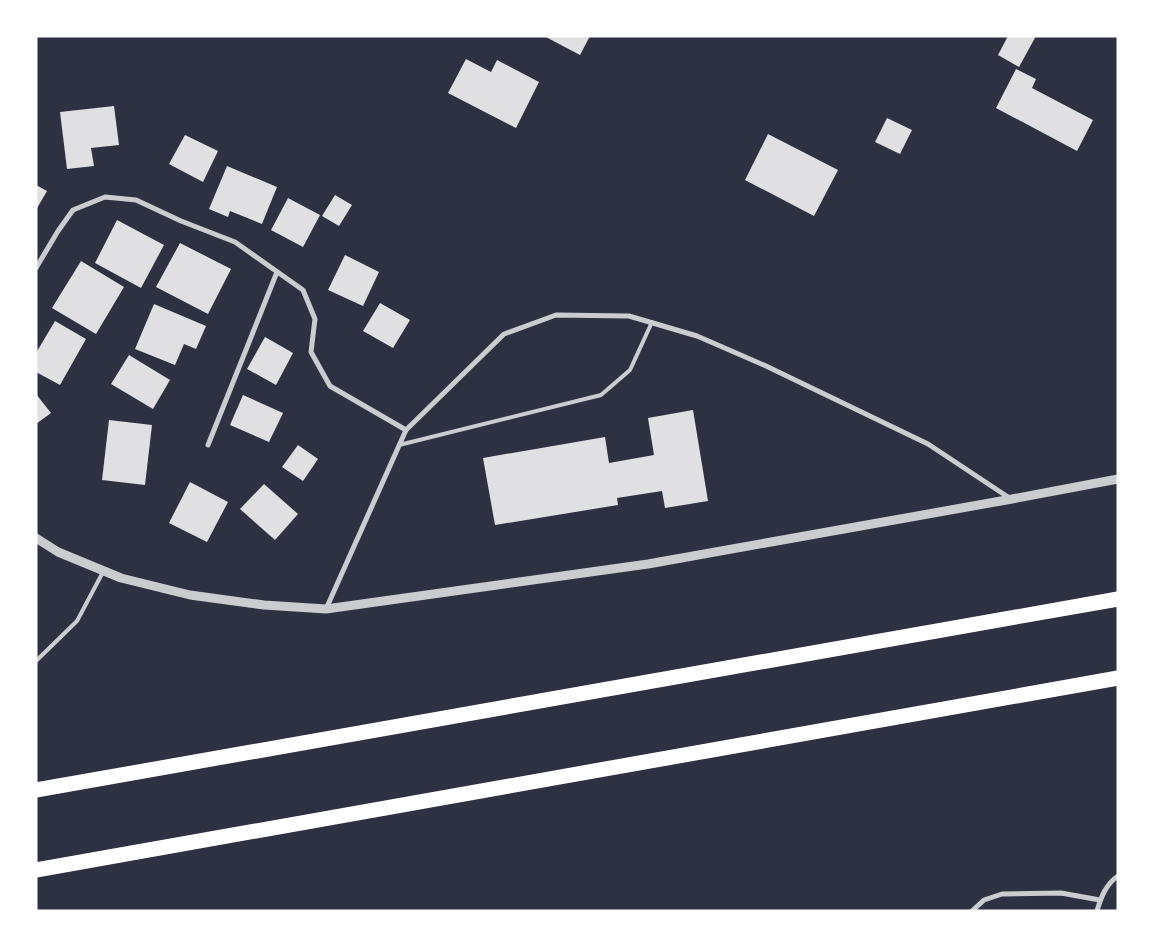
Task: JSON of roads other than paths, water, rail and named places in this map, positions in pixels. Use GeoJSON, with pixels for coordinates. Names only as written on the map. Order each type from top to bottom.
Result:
{"type":"FeatureCollection","features":[{"type":"Feature","properties":{"kind":"highway"},"geometry":{"type":"LineString","coordinates":[[36,790],[1118,599]]}},
{"type":"Feature","properties":{"kind":"highway"},"geometry":{"type":"LineString","coordinates":[[36,870],[1118,678]]}},
{"type":"Feature","properties":{"kind":"street"},"geometry":{"type":"LineString","coordinates":[[36,268],[73,210],[105,197],[136,200],[181,221],[235,242],[303,290],[315,319],[311,352],[330,386],[406,430]]}},
{"type":"Feature","properties":{"kind":"street"},"geometry":{"type":"LineString","coordinates":[[208,444],[277,272]]}},
{"type":"Feature","properties":{"kind":"street"},"geometry":{"type":"LineString","coordinates":[[326,609],[406,430],[504,334],[556,315],[629,316],[698,336],[766,366],[928,444],[1012,499]]}},
{"type":"Feature","properties":{"kind":"street"},"geometry":{"type":"LineString","coordinates":[[36,538],[58,552],[121,578],[190,595],[264,605],[326,609],[648,564],[1118,479]]}},
{"type":"Feature","properties":{"kind":"street"},"geometry":{"type":"LineString","coordinates":[[1097,911],[1100,900],[1109,884],[1118,876]]}},
{"type":"Feature","properties":{"kind":"street"},"geometry":{"type":"LineString","coordinates":[[972,911],[984,900],[1002,894],[1061,893],[1100,900]]}},
{"type":"Feature","properties":{"kind":"lane"},"geometry":{"type":"LineString","coordinates":[[399,445],[601,395],[630,370],[652,322]]}},
{"type":"Feature","properties":{"kind":"lane"},"geometry":{"type":"LineString","coordinates":[[36,661],[78,621],[103,571]]}}]}
